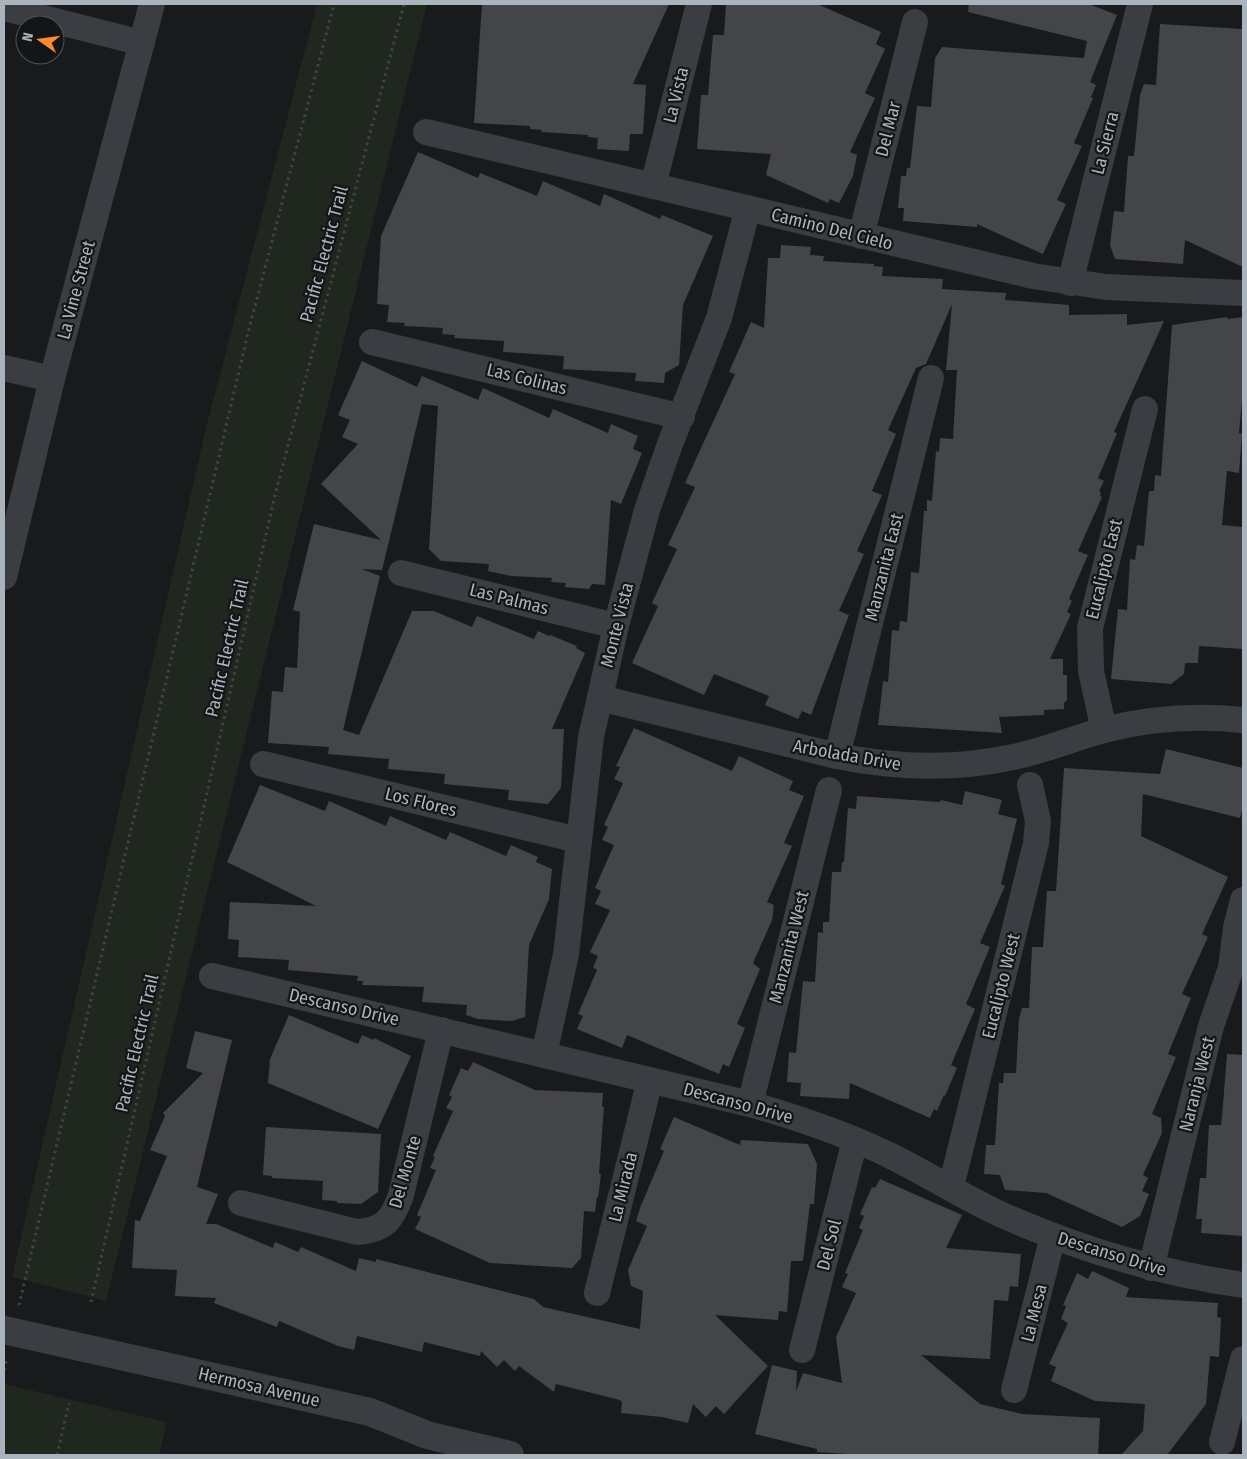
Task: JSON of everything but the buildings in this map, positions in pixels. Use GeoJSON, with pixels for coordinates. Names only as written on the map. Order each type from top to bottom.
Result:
{"type":"FeatureCollection","features":[{"type":"Feature","properties":{"kind":"street","name":"La Vine Street"},"geometry":{"type":"LineString","coordinates":[[4,577],[52,379],[152,4]]}},
{"type":"Feature","properties":{"kind":"street","name":"La Vista"},"geometry":{"type":"LineString","coordinates":[[653,186],[699,4]]}},
{"type":"Feature","properties":{"kind":"street","name":"La Sierra"},"geometry":{"type":"LineString","coordinates":[[1070,283],[1140,4]]}},
{"type":"Feature","properties":{"kind":"street"},"geometry":{"type":"LineString","coordinates":[[4,8],[142,43]]}},
{"type":"Feature","properties":{"kind":"street","name":"Del Mar"},"geometry":{"type":"LineString","coordinates":[[861,236],[915,22]]}},
{"type":"Feature","properties":{"kind":"street","name":"Camino Del Cielo"},"geometry":{"type":"LineString","coordinates":[[426,132],[861,236],[1070,283],[1139,290],[1243,293]]}},
{"type":"Feature","properties":{"kind":"street","name":"Monte Vista"},"geometry":{"type":"LineString","coordinates":[[544,1055],[566,954],[586,772],[616,626],[647,510],[719,318],[748,208]]}},
{"type":"Feature","properties":{"kind":"street","name":"Las Colinas"},"geometry":{"type":"LineString","coordinates":[[372,342],[682,417]]}},
{"type":"Feature","properties":{"kind":"street"},"geometry":{"type":"LineString","coordinates":[[4,368],[52,379]]}},
{"type":"Feature","properties":{"kind":"street","name":"Manzanita East"},"geometry":{"type":"LineString","coordinates":[[837,756],[931,378]]}},
{"type":"Feature","properties":{"kind":"street","name":"Eucalipto East"},"geometry":{"type":"LineString","coordinates":[[1104,730],[1091,671],[1090,628],[1145,409]]}},
{"type":"Feature","properties":{"kind":"street","name":"Las Palmas"},"geometry":{"type":"LineString","coordinates":[[402,573],[616,626]]}},
{"type":"Feature","properties":{"kind":"street","name":"Arbolada Drive"},"geometry":{"type":"LineString","coordinates":[[600,698],[837,756],[892,765],[952,767],[1014,757],[1104,730],[1158,720],[1185,718],[1243,720]]}},
{"type":"Feature","properties":{"kind":"street","name":"Los Flores"},"geometry":{"type":"LineString","coordinates":[[264,764],[578,840]]}},
{"type":"Feature","properties":{"kind":"street","name":"Eucalipto West"},"geometry":{"type":"LineString","coordinates":[[951,1187],[1036,843],[1038,821],[1030,784]]}},
{"type":"Feature","properties":{"kind":"street","name":"Manzanita West"},"geometry":{"type":"LineString","coordinates":[[750,1104],[829,790]]}},
{"type":"Feature","properties":{"kind":"street","name":"Naranja West"},"geometry":{"type":"LineString","coordinates":[[1151,1268],[1211,1026],[1231,968],[1236,928],[1243,900]]}},
{"type":"Feature","properties":{"kind":"street","name":"Descanso Drive"},"geometry":{"type":"LineString","coordinates":[[212,976],[750,1104],[788,1115],[855,1140],[951,1187],[998,1213],[1053,1236],[1151,1268],[1243,1285]]}},
{"type":"Feature","properties":{"kind":"street","name":"Del Monte"},"geometry":{"type":"LineString","coordinates":[[241,1203],[357,1232],[371,1231],[385,1225],[395,1212],[401,1195],[441,1030]]}},
{"type":"Feature","properties":{"kind":"street","name":"La Mirada"},"geometry":{"type":"LineString","coordinates":[[596,1293],[650,1080]]}},
{"type":"Feature","properties":{"kind":"street","name":"Del Sol"},"geometry":{"type":"LineString","coordinates":[[802,1350],[855,1140]]}},
{"type":"Feature","properties":{"kind":"street","name":"La Mesa"},"geometry":{"type":"LineString","coordinates":[[1014,1390],[1053,1236]]}},
{"type":"Feature","properties":{"kind":"street","name":"Hermosa Avenue"},"geometry":{"type":"LineString","coordinates":[[4,1330],[370,1412],[427,1435],[510,1455]]}},
{"type":"Feature","properties":{"kind":"street"},"geometry":{"type":"LineString","coordinates":[[1222,1442],[1243,1359]]}},
{"type":"Feature","properties":{"kind":"path"},"geometry":{"type":"LineString","coordinates":[[22,1294],[245,343],[334,4]]}},
{"type":"Feature","properties":{"kind":"path","name":"Pacific Electric Trail"},"geometry":{"type":"LineString","coordinates":[[91,1302],[275,495],[404,4]]}},
{"type":"Feature","properties":{"kind":"path"},"geometry":{"type":"LineString","coordinates":[[57,1455],[69,1404]]}},
{"type":"Feature","properties":{"kind":"shaded area"},"geometry":{"type":"Polygon","coordinates":[[[317,4],[427,4],[106,1301],[12,1277],[206,428],[317,4]]]}},
{"type":"Feature","properties":{"kind":"shaded area"},"geometry":{"type":"Polygon","coordinates":[[[4,1384],[167,1422],[159,1455],[4,1455],[4,1384]]]}}]}
